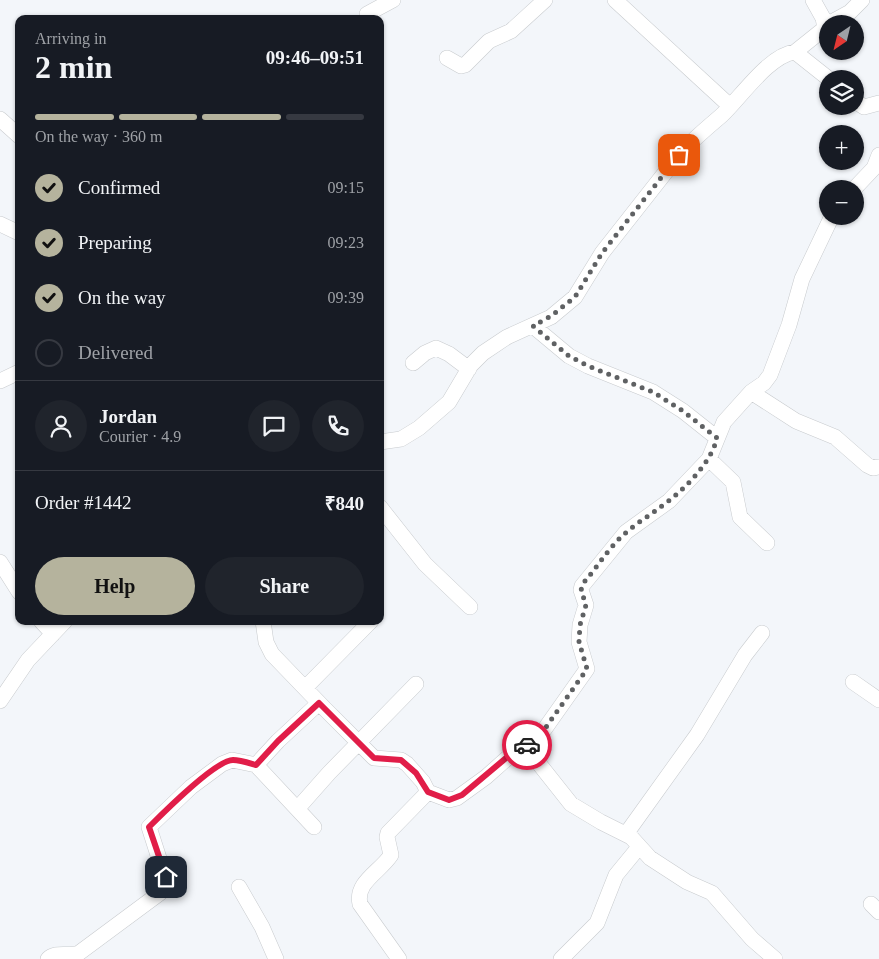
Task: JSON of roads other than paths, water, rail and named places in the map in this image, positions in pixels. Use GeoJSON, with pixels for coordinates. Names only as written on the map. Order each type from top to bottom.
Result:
{"type":"FeatureCollection","features":[{"type":"Feature","properties":{"kind":"street"},"geometry":{"type":"LineString","coordinates":[[367,14],[393,0]]}},
{"type":"Feature","properties":{"kind":"street"},"geometry":{"type":"LineString","coordinates":[[446,58],[461,66],[465,65],[489,41],[512,31],[545,0]]}},
{"type":"Feature","properties":{"kind":"street"},"geometry":{"type":"LineString","coordinates":[[615,0],[730,106]]}},
{"type":"Feature","properties":{"kind":"street"},"geometry":{"type":"LineString","coordinates":[[813,0],[822,15]]}},
{"type":"Feature","properties":{"kind":"street"},"geometry":{"type":"LineString","coordinates":[[844,15],[862,0]]}},
{"type":"Feature","properties":{"kind":"street"},"geometry":{"type":"LineString","coordinates":[[384,441],[401,439],[419,428],[449,402],[469,369],[483,353],[495,344],[551,316],[575,297],[602,253],[692,139],[730,106],[768,66],[790,53],[796,52],[819,33]]}},
{"type":"Feature","properties":{"kind":"street"},"geometry":{"type":"LineString","coordinates":[[796,52],[819,71]]}},
{"type":"Feature","properties":{"kind":"street"},"geometry":{"type":"LineString","coordinates":[[864,107],[879,103]]}},
{"type":"Feature","properties":{"kind":"street"},"geometry":{"type":"LineString","coordinates":[[0,119],[15,132]]}},
{"type":"Feature","properties":{"kind":"street"},"geometry":{"type":"LineString","coordinates":[[864,180],[879,158]]}},
{"type":"Feature","properties":{"kind":"street"},"geometry":{"type":"LineString","coordinates":[[0,224],[15,231]]}},
{"type":"Feature","properties":{"kind":"street"},"geometry":{"type":"LineString","coordinates":[[264,625],[266,642],[272,654],[358,744],[374,758],[401,760],[407,764],[423,782],[428,792],[449,800],[457,798],[512,753],[525,746],[544,730],[587,669],[579,642],[579,633],[586,605],[581,590],[585,581],[626,532],[669,501],[709,459],[724,422],[751,392],[764,383],[770,375],[790,325],[802,279],[828,225]]}},
{"type":"Feature","properties":{"kind":"street"},"geometry":{"type":"LineString","coordinates":[[533,326],[569,356],[588,366],[653,392],[683,411],[717,438]]}},
{"type":"Feature","properties":{"kind":"street"},"geometry":{"type":"LineString","coordinates":[[413,363],[430,350],[436,348],[449,354],[469,369]]}},
{"type":"Feature","properties":{"kind":"street"},"geometry":{"type":"LineString","coordinates":[[0,381],[15,374]]}},
{"type":"Feature","properties":{"kind":"street"},"geometry":{"type":"LineString","coordinates":[[751,392],[796,421],[835,437],[867,465],[873,468],[879,467]]}},
{"type":"Feature","properties":{"kind":"street"},"geometry":{"type":"LineString","coordinates":[[709,459],[732,482],[740,517],[767,543]]}},
{"type":"Feature","properties":{"kind":"street"},"geometry":{"type":"LineString","coordinates":[[384,512],[425,564],[470,607]]}},
{"type":"Feature","properties":{"kind":"street"},"geometry":{"type":"LineString","coordinates":[[0,562],[15,586]]}},
{"type":"Feature","properties":{"kind":"street"},"geometry":{"type":"LineString","coordinates":[[45,625],[53,634]]}},
{"type":"Feature","properties":{"kind":"street"},"geometry":{"type":"LineString","coordinates":[[0,701],[28,660],[61,625]]}},
{"type":"Feature","properties":{"kind":"street"},"geometry":{"type":"LineString","coordinates":[[305,688],[367,625]]}},
{"type":"Feature","properties":{"kind":"street"},"geometry":{"type":"LineString","coordinates":[[626,834],[697,735],[745,656],[762,633]]}},
{"type":"Feature","properties":{"kind":"street"},"geometry":{"type":"LineString","coordinates":[[854,682],[879,700]]}},
{"type":"Feature","properties":{"kind":"street"},"geometry":{"type":"LineString","coordinates":[[298,808],[329,773],[416,684]]}},
{"type":"Feature","properties":{"kind":"street"},"geometry":{"type":"LineString","coordinates":[[256,765],[278,741],[319,703]]}},
{"type":"Feature","properties":{"kind":"street"},"geometry":{"type":"LineString","coordinates":[[525,746],[571,804],[595,819],[631,836],[650,858],[687,882],[712,893],[752,939],[776,959]]}},
{"type":"Feature","properties":{"kind":"street"},"geometry":{"type":"LineString","coordinates":[[48,959],[55,954],[73,955],[79,953],[160,893],[166,877],[149,827],[191,787],[222,764],[232,760],[256,765],[314,827]]}},
{"type":"Feature","properties":{"kind":"street"},"geometry":{"type":"LineString","coordinates":[[399,959],[360,904],[359,892],[366,881],[391,856],[387,837],[388,833],[428,792]]}},
{"type":"Feature","properties":{"kind":"street"},"geometry":{"type":"LineString","coordinates":[[561,959],[597,923],[616,875],[639,847]]}},
{"type":"Feature","properties":{"kind":"street"},"geometry":{"type":"LineString","coordinates":[[239,887],[262,927],[276,959]]}}]}
